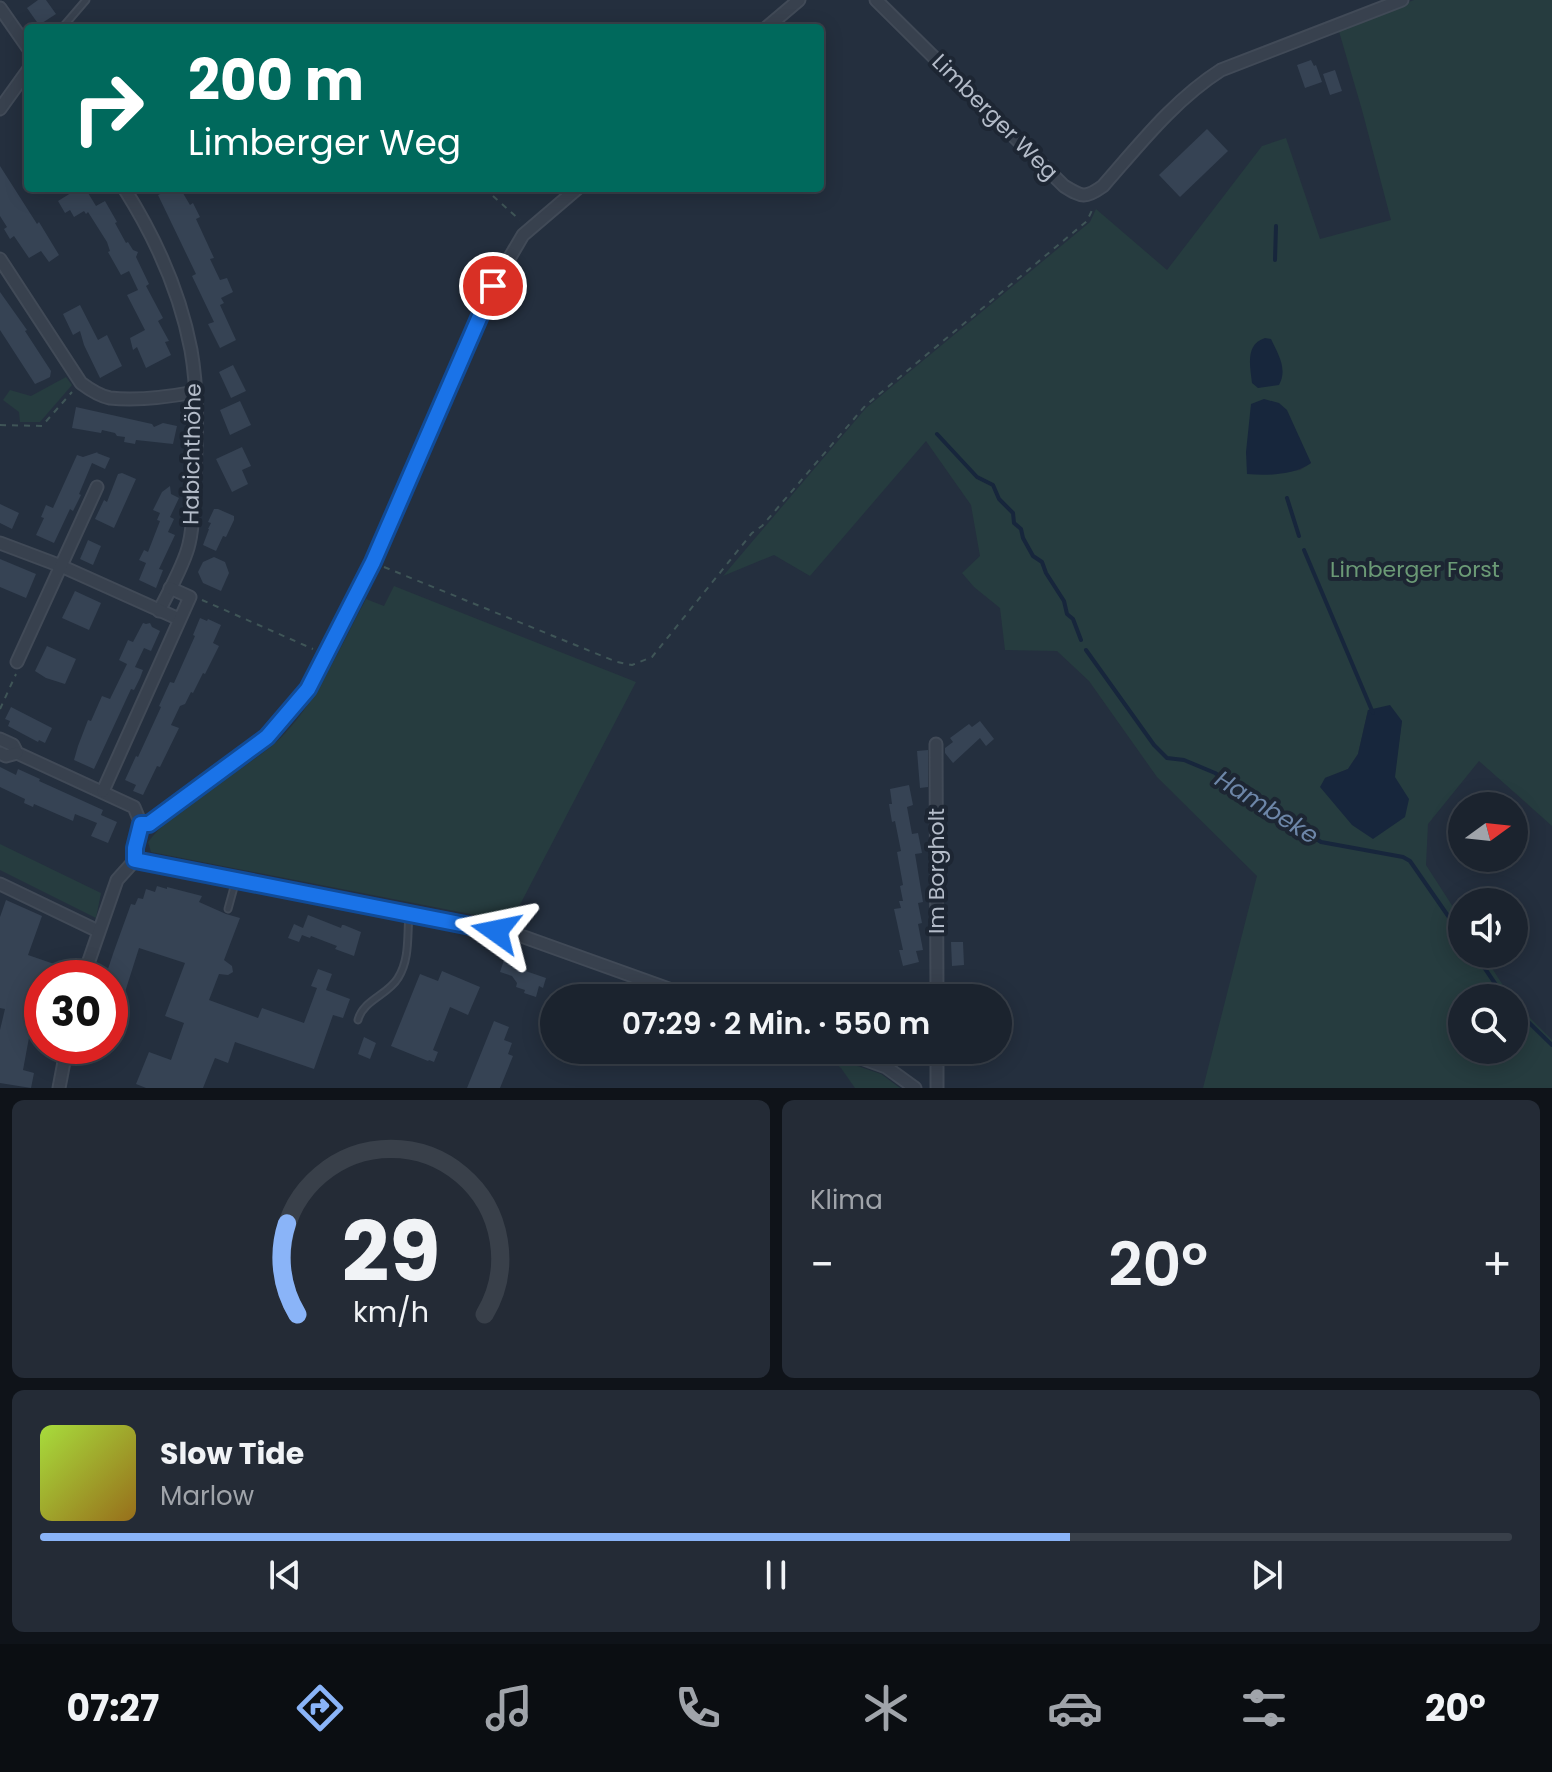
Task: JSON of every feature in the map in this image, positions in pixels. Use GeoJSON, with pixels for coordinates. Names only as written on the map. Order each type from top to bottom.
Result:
{"type":"FeatureCollection","features":[{"type":"Feature","properties":{"kind":"street"},"geometry":{"type":"LineString","coordinates":[[771,24],[799,0]]}},
{"type":"Feature","properties":{"kind":"street","name":"Limberger Weg"},"geometry":{"type":"LineString","coordinates":[[876,0],[1064,186],[1080,195],[1090,195]]}},
{"type":"Feature","properties":{"kind":"street"},"geometry":{"type":"LineString","coordinates":[[1090,195],[1103,186],[1164,117],[1200,83],[1221,70],[1402,0]]}},
{"type":"Feature","properties":{"kind":"street"},"geometry":{"type":"LineString","coordinates":[[0,8],[24,42]]}},
{"type":"Feature","properties":{"kind":"street"},"geometry":{"type":"LineString","coordinates":[[0,109],[24,76]]}},
{"type":"Feature","properties":{"kind":"street","name":"Habichthöhe"},"geometry":{"type":"LineString","coordinates":[[126,192],[162,257],[180,305],[191,350],[195,392],[197,432],[189,545],[159,611]]}},
{"type":"Feature","properties":{"kind":"street"},"geometry":{"type":"LineString","coordinates":[[141,824],[149,824],[267,737],[308,689],[373,562],[493,286],[523,235],[573,192]]}},
{"type":"Feature","properties":{"kind":"street"},"geometry":{"type":"LineString","coordinates":[[0,259],[81,383],[90,390],[107,398],[165,397],[195,392]]}},
{"type":"Feature","properties":{"kind":"street"},"geometry":{"type":"LineString","coordinates":[[17,662],[97,487]]}},
{"type":"Feature","properties":{"kind":"street"},"geometry":{"type":"LineString","coordinates":[[0,543],[61,566],[179,619]]}},
{"type":"Feature","properties":{"kind":"street"},"geometry":{"type":"LineString","coordinates":[[103,791],[190,597],[170,588]]}},
{"type":"Feature","properties":{"kind":"street"},"geometry":{"type":"LineString","coordinates":[[0,739],[13,745],[17,753]]}},
{"type":"Feature","properties":{"kind":"street","name":"Im Borgholt"},"geometry":{"type":"LineString","coordinates":[[936,744],[937,984]]}},
{"type":"Feature","properties":{"kind":"street"},"geometry":{"type":"LineString","coordinates":[[0,753],[6,756],[17,753],[134,807],[141,824],[135,860],[117,880],[89,960]]}},
{"type":"Feature","properties":{"kind":"street"},"geometry":{"type":"LineString","coordinates":[[135,860],[524,937],[655,984]]}},
{"type":"Feature","properties":{"kind":"street"},"geometry":{"type":"LineString","coordinates":[[0,884],[98,931]]}},
{"type":"Feature","properties":{"kind":"street"},"geometry":{"type":"LineString","coordinates":[[59,1088],[64,1064]]}},
{"type":"Feature","properties":{"kind":"street"},"geometry":{"type":"LineString","coordinates":[[878,1064],[915,1088]]}},
{"type":"Feature","properties":{"kind":"street"},"geometry":{"type":"LineString","coordinates":[[937,1064],[937,1088]]}},
{"type":"Feature","properties":{"kind":"lane"},"geometry":{"type":"LineString","coordinates":[[65,24],[86,0]]}},
{"type":"Feature","properties":{"kind":"lane"},"geometry":{"type":"LineString","coordinates":[[228,909],[236,880]]}},
{"type":"Feature","properties":{"kind":"lane"},"geometry":{"type":"LineString","coordinates":[[358,1020],[360,1011],[399,976],[407,951],[409,914]]}},
{"type":"Feature","properties":{"kind":"path"},"geometry":{"type":"LineString","coordinates":[[488,192],[529,229]]}},
{"type":"Feature","properties":{"kind":"path"},"geometry":{"type":"LineString","coordinates":[[373,562],[617,662],[632,665],[652,657],[752,533],[762,526],[865,406],[1087,221],[1093,208],[1090,195]]}},
{"type":"Feature","properties":{"kind":"path"},"geometry":{"type":"LineString","coordinates":[[0,425],[42,426],[81,383]]}},
{"type":"Feature","properties":{"kind":"path"},"geometry":{"type":"LineString","coordinates":[[190,597],[325,654]]}},
{"type":"Feature","properties":{"kind":"path"},"geometry":{"type":"LineString","coordinates":[[0,709],[18,669],[17,662]]}},
{"type":"Feature","properties":{"kind":"green space","name":"Limberger Forst"},"geometry":{"type":"Polygon","coordinates":[[[1414,0],[1552,0],[1552,826],[1528,805],[1528,792],[1514,792],[1479,761],[1454,792],[1448,792],[1448,799],[1428,824],[1426,865],[1448,899],[1448,968],[1492,968],[1502,984],[1448,984],[1448,1064],[1528,1064],[1528,1016],[1552,1040],[1552,1088],[1203,1088],[1257,876],[1157,777],[1089,681],[1057,651],[1005,650],[1000,608],[962,573],[980,556],[971,505],[926,441],[810,576],[774,555],[723,576],[866,408],[1090,222],[1096,209],[1167,270],[1262,146],[1286,138],[1320,239],[1391,220],[1338,28],[1414,0]],[[1286,410],[1287,472],[1300,470],[1311,463],[1286,410]],[[1368,710],[1358,754],[1348,769],[1325,778],[1394,777],[1402,721],[1368,710]]]}},
{"type":"Feature","properties":{"kind":"green space"},"geometry":{"type":"Polygon","coordinates":[[[66,377],[72,385],[40,422],[20,422],[19,412],[3,400],[10,390],[31,396],[66,377]]]}},
{"type":"Feature","properties":{"kind":"green space"},"geometry":{"type":"Polygon","coordinates":[[[394,586],[636,682],[511,922],[151,852],[148,842],[161,827],[274,744],[289,729],[326,676],[366,599],[384,606],[394,586]]]}},
{"type":"Feature","properties":{"kind":"green space"},"geometry":{"type":"Polygon","coordinates":[[[0,844],[101,893],[96,918],[0,870],[0,844]]]}},
{"type":"Feature","properties":{"kind":"green space"},"geometry":{"type":"Polygon","coordinates":[[[836,1064],[852,1064],[881,1074],[900,1088],[855,1088],[836,1064]]]}},
{"type":"Feature","properties":{"kind":"water"},"geometry":{"type":"Polygon","coordinates":[[[1265,338],[1271,339],[1283,373],[1279,385],[1258,388],[1252,383],[1250,356],[1254,345],[1265,338]]]}},
{"type":"Feature","properties":{"kind":"water"},"geometry":{"type":"Polygon","coordinates":[[[1264,399],[1279,403],[1287,410],[1311,463],[1280,474],[1247,474],[1251,404],[1264,399]]]}},
{"type":"Feature","properties":{"kind":"water"},"geometry":{"type":"Polygon","coordinates":[[[1390,705],[1402,721],[1395,777],[1409,799],[1405,817],[1373,839],[1352,825],[1320,787],[1325,778],[1348,769],[1358,754],[1368,710],[1390,705]]]}},
{"type":"Feature","properties":{"kind":"building"},"geometry":{"type":"Polygon","coordinates":[[[38,0],[46,0],[56,14],[38,24],[27,8],[38,0]]]}},
{"type":"Feature","properties":{"kind":"building"},"geometry":{"type":"Polygon","coordinates":[[[1311,60],[1322,82],[1305,88],[1297,65],[1311,60]]]}},
{"type":"Feature","properties":{"kind":"building"},"geometry":{"type":"Polygon","coordinates":[[[1335,70],[1342,91],[1330,95],[1323,74],[1335,70]]]}},
{"type":"Feature","properties":{"kind":"building"},"geometry":{"type":"Polygon","coordinates":[[[1207,129],[1228,151],[1180,197],[1159,175],[1207,129]]]}},
{"type":"Feature","properties":{"kind":"building"},"geometry":{"type":"Polygon","coordinates":[[[0,166],[59,255],[49,262],[41,251],[29,258],[14,236],[10,239],[4,229],[7,227],[0,216],[0,166]]]}},
{"type":"Feature","properties":{"kind":"building"},"geometry":{"type":"Polygon","coordinates":[[[73,192],[87,192],[96,206],[105,201],[126,243],[138,252],[136,257],[149,284],[146,286],[163,318],[158,321],[169,341],[165,342],[171,355],[146,368],[137,347],[133,350],[130,338],[145,330],[127,295],[138,290],[129,271],[121,275],[108,252],[107,242],[88,212],[74,217],[70,210],[65,213],[58,201],[73,192]]]}},
{"type":"Feature","properties":{"kind":"building"},"geometry":{"type":"Polygon","coordinates":[[[182,192],[190,205],[193,203],[200,217],[196,219],[214,258],[210,259],[220,280],[227,278],[233,292],[221,298],[224,303],[220,305],[236,340],[220,348],[208,324],[214,322],[192,276],[196,274],[158,195],[182,192]]]}},
{"type":"Feature","properties":{"kind":"building"},"geometry":{"type":"Polygon","coordinates":[[[0,292],[27,330],[51,371],[50,377],[35,384],[0,330],[0,292]]]}},
{"type":"Feature","properties":{"kind":"building"},"geometry":{"type":"Polygon","coordinates":[[[80,305],[98,340],[107,335],[122,366],[100,378],[80,331],[73,335],[63,314],[80,305]]]}},
{"type":"Feature","properties":{"kind":"building"},"geometry":{"type":"Polygon","coordinates":[[[233,365],[246,391],[231,398],[219,372],[233,365]]]}},
{"type":"Feature","properties":{"kind":"building"},"geometry":{"type":"Polygon","coordinates":[[[240,401],[251,425],[230,435],[220,410],[240,401]]]}},
{"type":"Feature","properties":{"kind":"building"},"geometry":{"type":"Polygon","coordinates":[[[76,407],[152,424],[154,427],[163,423],[177,426],[173,444],[136,440],[135,444],[124,442],[125,437],[115,433],[72,428],[76,407]]]}},
{"type":"Feature","properties":{"kind":"building"},"geometry":{"type":"Polygon","coordinates":[[[242,447],[251,466],[242,470],[248,484],[232,492],[216,459],[242,447]]]}},
{"type":"Feature","properties":{"kind":"building"},"geometry":{"type":"Polygon","coordinates":[[[98,452],[110,458],[105,469],[92,463],[81,495],[73,511],[70,509],[54,543],[36,535],[46,505],[53,508],[77,455],[83,457],[98,452]]]}},
{"type":"Feature","properties":{"kind":"building"},"geometry":{"type":"Polygon","coordinates":[[[118,474],[136,479],[114,528],[95,519],[104,500],[107,502],[118,474]]]}},
{"type":"Feature","properties":{"kind":"building"},"geometry":{"type":"Polygon","coordinates":[[[170,486],[171,494],[179,498],[170,517],[174,519],[168,532],[175,535],[159,569],[163,570],[156,588],[139,580],[146,563],[139,560],[144,550],[148,552],[160,521],[157,520],[160,513],[153,510],[162,492],[170,486]]]}},
{"type":"Feature","properties":{"kind":"building"},"geometry":{"type":"Polygon","coordinates":[[[0,504],[19,513],[12,529],[0,523],[0,504]]]}},
{"type":"Feature","properties":{"kind":"building"},"geometry":{"type":"Polygon","coordinates":[[[214,509],[234,516],[226,537],[223,536],[216,551],[203,545],[214,509]]]}},
{"type":"Feature","properties":{"kind":"building"},"geometry":{"type":"Polygon","coordinates":[[[88,540],[101,546],[93,565],[80,559],[88,540]]]}},
{"type":"Feature","properties":{"kind":"building"},"geometry":{"type":"Polygon","coordinates":[[[214,557],[225,562],[229,573],[221,591],[203,583],[198,572],[203,562],[214,557]]]}},
{"type":"Feature","properties":{"kind":"building"},"geometry":{"type":"Polygon","coordinates":[[[0,559],[36,574],[26,598],[0,587],[0,559]]]}},
{"type":"Feature","properties":{"kind":"building"},"geometry":{"type":"Polygon","coordinates":[[[75,591],[101,603],[89,630],[62,618],[75,591]]]}},
{"type":"Feature","properties":{"kind":"building"},"geometry":{"type":"Polygon","coordinates":[[[200,618],[221,625],[213,643],[219,646],[193,693],[180,706],[171,725],[179,728],[143,795],[133,791],[136,785],[125,780],[170,682],[174,683],[200,618]]]}},
{"type":"Feature","properties":{"kind":"building"},"geometry":{"type":"Polygon","coordinates":[[[143,623],[150,623],[160,631],[151,651],[144,648],[135,667],[143,670],[140,678],[134,690],[131,689],[94,769],[74,760],[78,746],[102,696],[110,699],[127,664],[119,660],[128,640],[133,642],[143,623]]]}},
{"type":"Feature","properties":{"kind":"building"},"geometry":{"type":"Polygon","coordinates":[[[47,646],[76,659],[65,684],[35,671],[47,646]]]}},
{"type":"Feature","properties":{"kind":"building"},"geometry":{"type":"Polygon","coordinates":[[[11,707],[52,728],[45,743],[8,726],[10,721],[5,719],[11,707]]]}},
{"type":"Feature","properties":{"kind":"building"},"geometry":{"type":"Polygon","coordinates":[[[980,721],[994,739],[986,746],[980,738],[953,763],[945,753],[945,748],[953,742],[950,738],[969,724],[972,727],[980,721]]]}},
{"type":"Feature","properties":{"kind":"building"},"geometry":{"type":"Polygon","coordinates":[[[928,750],[928,787],[920,788],[917,751],[928,750]]]}},
{"type":"Feature","properties":{"kind":"building"},"geometry":{"type":"Polygon","coordinates":[[[0,767],[16,775],[18,769],[103,810],[101,815],[117,822],[108,843],[91,836],[97,823],[75,814],[73,821],[34,804],[33,807],[24,803],[25,799],[0,787],[0,767]]]}},
{"type":"Feature","properties":{"kind":"building"},"geometry":{"type":"Polygon","coordinates":[[[909,785],[913,805],[907,807],[912,834],[918,833],[922,853],[915,854],[923,902],[918,903],[922,923],[918,924],[923,950],[916,951],[919,962],[903,966],[899,950],[903,950],[894,909],[901,908],[899,901],[903,901],[897,852],[901,851],[889,804],[892,804],[890,789],[909,785]]]}},
{"type":"Feature","properties":{"kind":"building"},"geometry":{"type":"Polygon","coordinates":[[[157,886],[202,896],[199,902],[240,918],[224,960],[232,966],[233,972],[219,974],[209,1000],[258,1018],[262,1008],[304,1023],[317,988],[311,986],[318,969],[332,974],[326,990],[350,999],[343,1018],[333,1015],[314,1069],[235,1042],[228,1063],[215,1058],[203,1088],[146,1088],[136,1084],[149,1052],[171,1060],[184,1023],[165,1016],[185,963],[139,948],[128,983],[128,960],[111,960],[131,904],[135,905],[138,898],[143,899],[146,889],[155,892],[157,886]]]}},
{"type":"Feature","properties":{"kind":"building"},"geometry":{"type":"Polygon","coordinates":[[[6,900],[42,916],[28,955],[43,960],[24,960],[23,1070],[34,1073],[31,1088],[0,1083],[0,1030],[5,1009],[0,1008],[0,917],[6,900]]]}},
{"type":"Feature","properties":{"kind":"building"},"geometry":{"type":"Polygon","coordinates":[[[308,915],[361,932],[354,956],[311,936],[302,935],[299,942],[288,938],[294,924],[303,928],[308,915]]]}},
{"type":"Feature","properties":{"kind":"building"},"geometry":{"type":"Polygon","coordinates":[[[951,942],[963,942],[964,965],[952,966],[951,942]]]}},
{"type":"Feature","properties":{"kind":"building"},"geometry":{"type":"Polygon","coordinates":[[[504,960],[514,964],[514,967],[546,978],[544,984],[540,984],[536,997],[516,987],[512,976],[500,972],[504,960]]]}},
{"type":"Feature","properties":{"kind":"building"},"geometry":{"type":"Polygon","coordinates":[[[442,971],[480,987],[468,1015],[450,1007],[433,1050],[438,1052],[434,1062],[391,1046],[420,974],[438,981],[442,971]]]}},
{"type":"Feature","properties":{"kind":"building"},"geometry":{"type":"Polygon","coordinates":[[[494,1021],[509,1027],[504,1040],[512,1043],[508,1054],[513,1056],[500,1088],[467,1088],[494,1021]]]}},
{"type":"Feature","properties":{"kind":"building"},"geometry":{"type":"Polygon","coordinates":[[[364,1037],[376,1043],[370,1059],[358,1054],[364,1037]]]}},
{"type":"Feature","properties":{"kind":"waterway","name":"Hambeke"},"geometry":{"type":"LineString","coordinates":[[1275,260],[1276,226]]}},
{"type":"Feature","properties":{"kind":"waterway","name":"Hambeke"},"geometry":{"type":"LineString","coordinates":[[937,434],[977,477],[993,485],[999,499],[1013,513],[1014,523],[1021,529],[1033,556],[1042,562],[1081,640]]}},
{"type":"Feature","properties":{"kind":"waterway","name":"Hambeke"},"geometry":{"type":"LineString","coordinates":[[1287,498],[1299,536]]}},
{"type":"Feature","properties":{"kind":"waterway","name":"Hambeke"},"geometry":{"type":"LineString","coordinates":[[1304,550],[1373,713]]}},
{"type":"Feature","properties":{"kind":"waterway","name":"Hambeke"},"geometry":{"type":"LineString","coordinates":[[1086,650],[1154,745],[1167,758],[1184,760],[1215,773],[1321,842],[1403,857],[1410,861],[1448,916]]}},
{"type":"Feature","properties":{"kind":"waterway","name":"Hambeke"},"geometry":{"type":"LineString","coordinates":[[1485,968],[1495,984]]}},
{"type":"Feature","properties":{"kind":"waterway","name":"Hambeke"},"geometry":{"type":"LineString","coordinates":[[1528,1022],[1552,1045]]}},
{"type":"Feature","properties":{"kind":"route"},"geometry":{"type":"LineString","coordinates":[[493,286],[373,562],[308,689],[267,737],[149,824],[141,824],[135,860],[496,931]]}}]}
